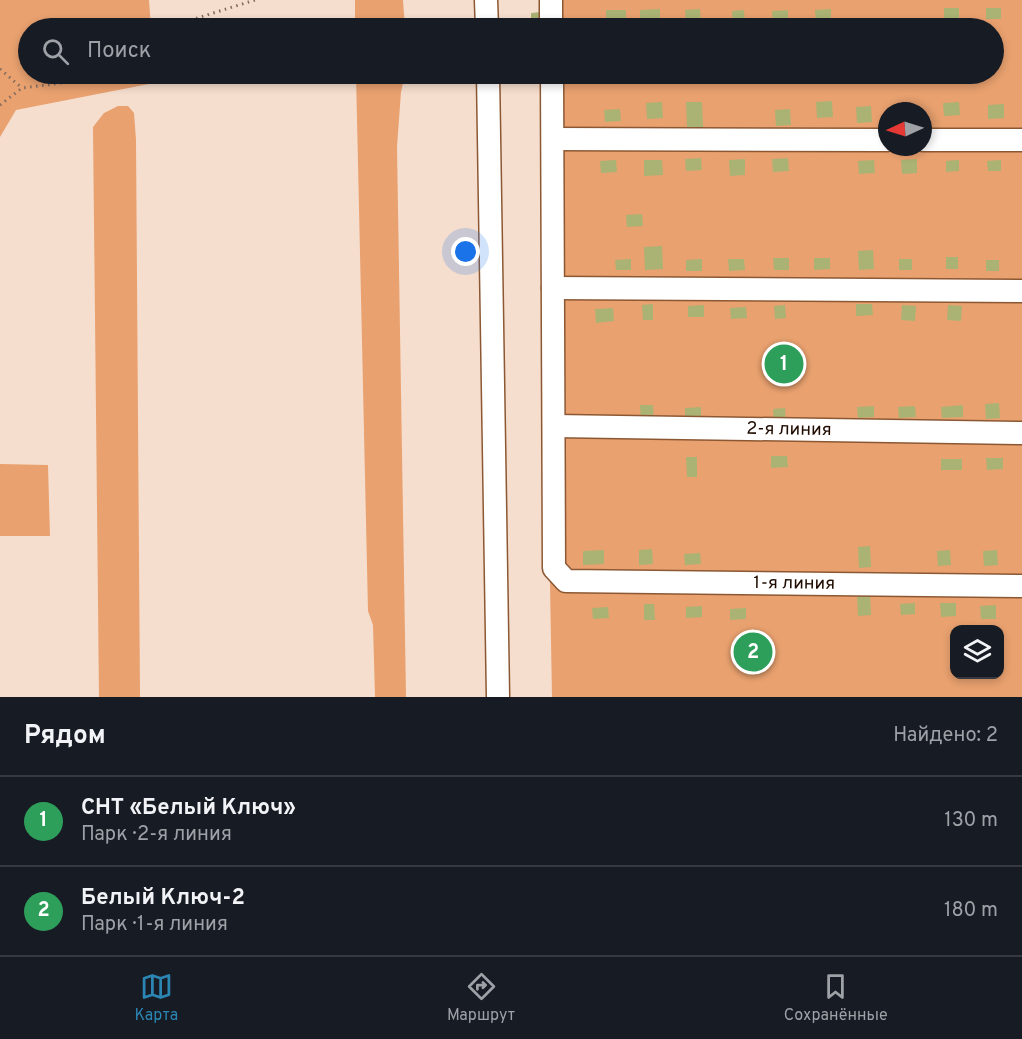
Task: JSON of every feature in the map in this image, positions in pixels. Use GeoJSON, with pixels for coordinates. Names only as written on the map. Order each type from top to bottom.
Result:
{"type":"FeatureCollection","features":[{"type":"Feature","properties":{"kind":"street"},"geometry":{"type":"LineString","coordinates":[[486,0],[487,18]]}},
{"type":"Feature","properties":{"kind":"street"},"geometry":{"type":"LineString","coordinates":[[551,0],[551,18]]}},
{"type":"Feature","properties":{"kind":"street"},"geometry":{"type":"LineString","coordinates":[[488,84],[498,697]]}},
{"type":"Feature","properties":{"kind":"street"},"geometry":{"type":"LineString","coordinates":[[552,84],[555,426]]}},
{"type":"Feature","properties":{"kind":"street"},"geometry":{"type":"LineString","coordinates":[[553,139],[878,140]]}},
{"type":"Feature","properties":{"kind":"street"},"geometry":{"type":"LineString","coordinates":[[932,140],[1022,140]]}},
{"type":"Feature","properties":{"kind":"street"},"geometry":{"type":"LineString","coordinates":[[553,288],[1022,291]]}},
{"type":"Feature","properties":{"kind":"street","name":"2-я линия"},"geometry":{"type":"LineString","coordinates":[[555,426],[1022,433]]}},
{"type":"Feature","properties":{"kind":"street","name":"1-я линия"},"geometry":{"type":"LineString","coordinates":[[555,426],[554,567],[566,581],[1022,586]]}},
{"type":"Feature","properties":{"kind":"path"},"geometry":{"type":"LineString","coordinates":[[197,18],[255,0]]}},
{"type":"Feature","properties":{"kind":"path"},"geometry":{"type":"LineString","coordinates":[[0,69],[22,88]]}},
{"type":"Feature","properties":{"kind":"path"},"geometry":{"type":"LineString","coordinates":[[0,105],[22,88],[53,84]]}},
{"type":"Feature","properties":{"kind":"shaded area"},"geometry":{"type":"Polygon","coordinates":[[[0,0],[149,0],[150,18],[18,18],[18,84],[149,84],[16,110],[0,137],[0,0]]]}},
{"type":"Feature","properties":{"kind":"shaded area"},"geometry":{"type":"Polygon","coordinates":[[[355,0],[403,0],[404,18],[355,18],[355,0]]]}},
{"type":"Feature","properties":{"kind":"shaded area"},"geometry":{"type":"Polygon","coordinates":[[[540,0],[1022,0],[1022,697],[552,697],[541,84],[1004,84],[1004,18],[540,18],[540,0]]]}},
{"type":"Feature","properties":{"kind":"shaded area"},"geometry":{"type":"Polygon","coordinates":[[[356,84],[403,84],[397,147],[406,697],[375,697],[373,625],[368,611],[356,84]]]}},
{"type":"Feature","properties":{"kind":"shaded area"},"geometry":{"type":"Polygon","coordinates":[[[118,106],[128,106],[134,113],[136,140],[140,697],[99,697],[93,127],[104,113],[118,106]]]}},
{"type":"Feature","properties":{"kind":"shaded area"},"geometry":{"type":"Polygon","coordinates":[[[0,464],[48,465],[50,536],[0,536],[0,464]]]}},
{"type":"Feature","properties":{"kind":"building"},"geometry":{"type":"Polygon","coordinates":[[[944,8],[959,8],[959,18],[944,18],[944,8]]]}},
{"type":"Feature","properties":{"kind":"building"},"geometry":{"type":"Polygon","coordinates":[[[986,8],[1001,8],[1001,18],[986,18],[986,8]]]}},
{"type":"Feature","properties":{"kind":"building"},"geometry":{"type":"Polygon","coordinates":[[[660,9],[660,18],[640,18],[640,10],[660,9]]]}},
{"type":"Feature","properties":{"kind":"building"},"geometry":{"type":"Polygon","coordinates":[[[700,9],[701,18],[686,18],[685,10],[700,9]]]}},
{"type":"Feature","properties":{"kind":"building"},"geometry":{"type":"Polygon","coordinates":[[[831,9],[831,18],[816,18],[815,10],[831,9]]]}},
{"type":"Feature","properties":{"kind":"building"},"geometry":{"type":"Polygon","coordinates":[[[606,10],[626,10],[626,18],[606,18],[606,10]]]}},
{"type":"Feature","properties":{"kind":"building"},"geometry":{"type":"Polygon","coordinates":[[[744,10],[745,18],[732,18],[732,11],[744,10]]]}},
{"type":"Feature","properties":{"kind":"building"},"geometry":{"type":"Polygon","coordinates":[[[788,10],[788,18],[773,18],[772,11],[788,10]]]}},
{"type":"Feature","properties":{"kind":"building"},"geometry":{"type":"Polygon","coordinates":[[[541,12],[541,18],[531,18],[531,13],[541,12]]]}},
{"type":"Feature","properties":{"kind":"building"},"geometry":{"type":"Polygon","coordinates":[[[832,101],[833,117],[817,118],[816,102],[832,101]]]}},
{"type":"Feature","properties":{"kind":"building"},"geometry":{"type":"Polygon","coordinates":[[[662,102],[663,118],[647,119],[646,103],[662,102]]]}},
{"type":"Feature","properties":{"kind":"building"},"geometry":{"type":"Polygon","coordinates":[[[686,102],[702,102],[703,127],[687,127],[686,102]]]}},
{"type":"Feature","properties":{"kind":"building"},"geometry":{"type":"Polygon","coordinates":[[[959,102],[960,115],[944,116],[943,103],[959,102]]]}},
{"type":"Feature","properties":{"kind":"building"},"geometry":{"type":"Polygon","coordinates":[[[1004,104],[1004,118],[988,119],[988,105],[1004,104]]]}},
{"type":"Feature","properties":{"kind":"building"},"geometry":{"type":"Polygon","coordinates":[[[871,106],[872,122],[857,123],[856,107],[871,106]]]}},
{"type":"Feature","properties":{"kind":"building"},"geometry":{"type":"Polygon","coordinates":[[[620,109],[621,121],[605,122],[604,110],[620,109]]]}},
{"type":"Feature","properties":{"kind":"building"},"geometry":{"type":"Polygon","coordinates":[[[790,109],[791,125],[776,126],[775,110],[790,109]]]}},
{"type":"Feature","properties":{"kind":"building"},"geometry":{"type":"Polygon","coordinates":[[[701,158],[702,170],[686,171],[685,159],[701,158]]]}},
{"type":"Feature","properties":{"kind":"building"},"geometry":{"type":"Polygon","coordinates":[[[788,158],[789,171],[773,172],[772,159],[788,158]]]}},
{"type":"Feature","properties":{"kind":"building"},"geometry":{"type":"Polygon","coordinates":[[[745,159],[745,175],[730,176],[729,160],[745,159]]]}},
{"type":"Feature","properties":{"kind":"building"},"geometry":{"type":"Polygon","coordinates":[[[917,159],[917,173],[902,174],[901,160],[917,159]]]}},
{"type":"Feature","properties":{"kind":"building"},"geometry":{"type":"Polygon","coordinates":[[[616,160],[617,172],[601,173],[600,161],[616,160]]]}},
{"type":"Feature","properties":{"kind":"building"},"geometry":{"type":"Polygon","coordinates":[[[644,160],[662,160],[663,175],[644,176],[644,160]]]}},
{"type":"Feature","properties":{"kind":"building"},"geometry":{"type":"Polygon","coordinates":[[[874,160],[875,173],[859,174],[858,161],[874,160]]]}},
{"type":"Feature","properties":{"kind":"building"},"geometry":{"type":"Polygon","coordinates":[[[959,160],[959,171],[946,172],[946,161],[959,160]]]}},
{"type":"Feature","properties":{"kind":"building"},"geometry":{"type":"Polygon","coordinates":[[[1001,160],[1001,171],[988,171],[987,161],[1001,160]]]}},
{"type":"Feature","properties":{"kind":"building"},"geometry":{"type":"Polygon","coordinates":[[[642,214],[643,226],[627,227],[626,215],[642,214]]]}},
{"type":"Feature","properties":{"kind":"building"},"geometry":{"type":"Polygon","coordinates":[[[662,246],[663,269],[645,270],[644,247],[662,246]]]}},
{"type":"Feature","properties":{"kind":"building"},"geometry":{"type":"Polygon","coordinates":[[[873,250],[874,269],[859,270],[858,251],[873,250]]]}},
{"type":"Feature","properties":{"kind":"building"},"geometry":{"type":"Polygon","coordinates":[[[946,257],[958,257],[958,269],[946,269],[946,257]]]}},
{"type":"Feature","properties":{"kind":"building"},"geometry":{"type":"Polygon","coordinates":[[[773,258],[789,258],[789,270],[774,270],[773,258]]]}},
{"type":"Feature","properties":{"kind":"building"},"geometry":{"type":"Polygon","coordinates":[[[814,258],[830,258],[830,269],[814,270],[814,258]]]}},
{"type":"Feature","properties":{"kind":"building"},"geometry":{"type":"Polygon","coordinates":[[[631,259],[631,270],[616,270],[615,260],[631,259]]]}},
{"type":"Feature","properties":{"kind":"building"},"geometry":{"type":"Polygon","coordinates":[[[702,259],[702,271],[686,271],[686,260],[702,259]]]}},
{"type":"Feature","properties":{"kind":"building"},"geometry":{"type":"Polygon","coordinates":[[[728,259],[744,259],[745,270],[729,271],[728,259]]]}},
{"type":"Feature","properties":{"kind":"building"},"geometry":{"type":"Polygon","coordinates":[[[899,259],[912,259],[912,270],[899,270],[899,259]]]}},
{"type":"Feature","properties":{"kind":"building"},"geometry":{"type":"Polygon","coordinates":[[[986,260],[999,260],[999,271],[986,271],[986,260]]]}},
{"type":"Feature","properties":{"kind":"building"},"geometry":{"type":"Polygon","coordinates":[[[653,304],[653,320],[643,320],[642,305],[653,304]]]}},
{"type":"Feature","properties":{"kind":"building"},"geometry":{"type":"Polygon","coordinates":[[[856,304],[872,304],[873,315],[856,316],[856,304]]]}},
{"type":"Feature","properties":{"kind":"building"},"geometry":{"type":"Polygon","coordinates":[[[704,305],[704,317],[688,317],[688,306],[704,305]]]}},
{"type":"Feature","properties":{"kind":"building"},"geometry":{"type":"Polygon","coordinates":[[[785,305],[786,318],[775,319],[774,306],[785,305]]]}},
{"type":"Feature","properties":{"kind":"building"},"geometry":{"type":"Polygon","coordinates":[[[902,305],[916,306],[915,321],[901,320],[902,305]]]}},
{"type":"Feature","properties":{"kind":"building"},"geometry":{"type":"Polygon","coordinates":[[[948,305],[962,306],[961,321],[947,320],[948,305]]]}},
{"type":"Feature","properties":{"kind":"building"},"geometry":{"type":"Polygon","coordinates":[[[746,307],[747,318],[731,319],[730,308],[746,307]]]}},
{"type":"Feature","properties":{"kind":"building"},"geometry":{"type":"Polygon","coordinates":[[[613,308],[614,321],[596,323],[595,309],[613,308]]]}},
{"type":"Feature","properties":{"kind":"building"},"geometry":{"type":"Polygon","coordinates":[[[999,403],[1000,418],[986,419],[985,404],[999,403]]]}},
{"type":"Feature","properties":{"kind":"building"},"geometry":{"type":"Polygon","coordinates":[[[640,405],[653,405],[654,420],[641,421],[640,405]]]}},
{"type":"Feature","properties":{"kind":"building"},"geometry":{"type":"Polygon","coordinates":[[[963,405],[963,417],[942,418],[941,407],[963,405]]]}},
{"type":"Feature","properties":{"kind":"building"},"geometry":{"type":"Polygon","coordinates":[[[874,406],[874,417],[858,418],[857,407],[874,406]]]}},
{"type":"Feature","properties":{"kind":"building"},"geometry":{"type":"Polygon","coordinates":[[[915,406],[916,417],[899,418],[898,407],[915,406]]]}},
{"type":"Feature","properties":{"kind":"building"},"geometry":{"type":"Polygon","coordinates":[[[701,407],[701,419],[685,419],[685,408],[701,407]]]}},
{"type":"Feature","properties":{"kind":"building"},"geometry":{"type":"Polygon","coordinates":[[[785,408],[786,423],[774,424],[773,409],[785,408]]]}},
{"type":"Feature","properties":{"kind":"building"},"geometry":{"type":"Polygon","coordinates":[[[771,456],[787,456],[788,467],[771,468],[771,456]]]}},
{"type":"Feature","properties":{"kind":"building"},"geometry":{"type":"Polygon","coordinates":[[[686,457],[697,457],[697,477],[687,477],[686,457]]]}},
{"type":"Feature","properties":{"kind":"building"},"geometry":{"type":"Polygon","coordinates":[[[986,458],[1003,458],[1003,469],[987,470],[986,458]]]}},
{"type":"Feature","properties":{"kind":"building"},"geometry":{"type":"Polygon","coordinates":[[[941,459],[962,459],[962,470],[941,470],[941,459]]]}},
{"type":"Feature","properties":{"kind":"building"},"geometry":{"type":"Polygon","coordinates":[[[870,546],[871,567],[859,568],[858,547],[870,546]]]}},
{"type":"Feature","properties":{"kind":"building"},"geometry":{"type":"Polygon","coordinates":[[[652,549],[653,564],[639,565],[639,550],[652,549]]]}},
{"type":"Feature","properties":{"kind":"building"},"geometry":{"type":"Polygon","coordinates":[[[604,550],[604,564],[583,565],[583,551],[604,550]]]}},
{"type":"Feature","properties":{"kind":"building"},"geometry":{"type":"Polygon","coordinates":[[[950,550],[951,565],[938,566],[937,551],[950,550]]]}},
{"type":"Feature","properties":{"kind":"building"},"geometry":{"type":"Polygon","coordinates":[[[997,550],[998,565],[984,566],[983,551],[997,550]]]}},
{"type":"Feature","properties":{"kind":"building"},"geometry":{"type":"Polygon","coordinates":[[[700,553],[701,564],[685,565],[684,554],[700,553]]]}},
{"type":"Feature","properties":{"kind":"building"},"geometry":{"type":"Polygon","coordinates":[[[870,594],[871,615],[858,616],[857,595],[870,594]]]}},
{"type":"Feature","properties":{"kind":"building"},"geometry":{"type":"Polygon","coordinates":[[[915,603],[915,614],[901,615],[900,604],[915,603]]]}},
{"type":"Feature","properties":{"kind":"building"},"geometry":{"type":"Polygon","coordinates":[[[940,603],[956,603],[956,616],[941,617],[940,603]]]}},
{"type":"Feature","properties":{"kind":"building"},"geometry":{"type":"Polygon","coordinates":[[[644,604],[654,604],[655,620],[644,620],[644,604]]]}},
{"type":"Feature","properties":{"kind":"building"},"geometry":{"type":"Polygon","coordinates":[[[996,605],[996,619],[981,619],[980,606],[996,605]]]}},
{"type":"Feature","properties":{"kind":"building"},"geometry":{"type":"Polygon","coordinates":[[[702,606],[702,617],[686,618],[686,607],[702,606]]]}},
{"type":"Feature","properties":{"kind":"building"},"geometry":{"type":"Polygon","coordinates":[[[608,607],[609,618],[593,619],[592,608],[608,607]]]}},
{"type":"Feature","properties":{"kind":"building"},"geometry":{"type":"Polygon","coordinates":[[[746,608],[746,619],[730,620],[730,609],[746,608]]]}},
{"type":"Feature","properties":{"kind":"place","name":"СНТ «Белый Ключ»"},"geometry":{"type":"Point","coordinates":[784,364]}},
{"type":"Feature","properties":{"kind":"place","name":"Белый Ключ-2"},"geometry":{"type":"Point","coordinates":[753,652]}}]}
